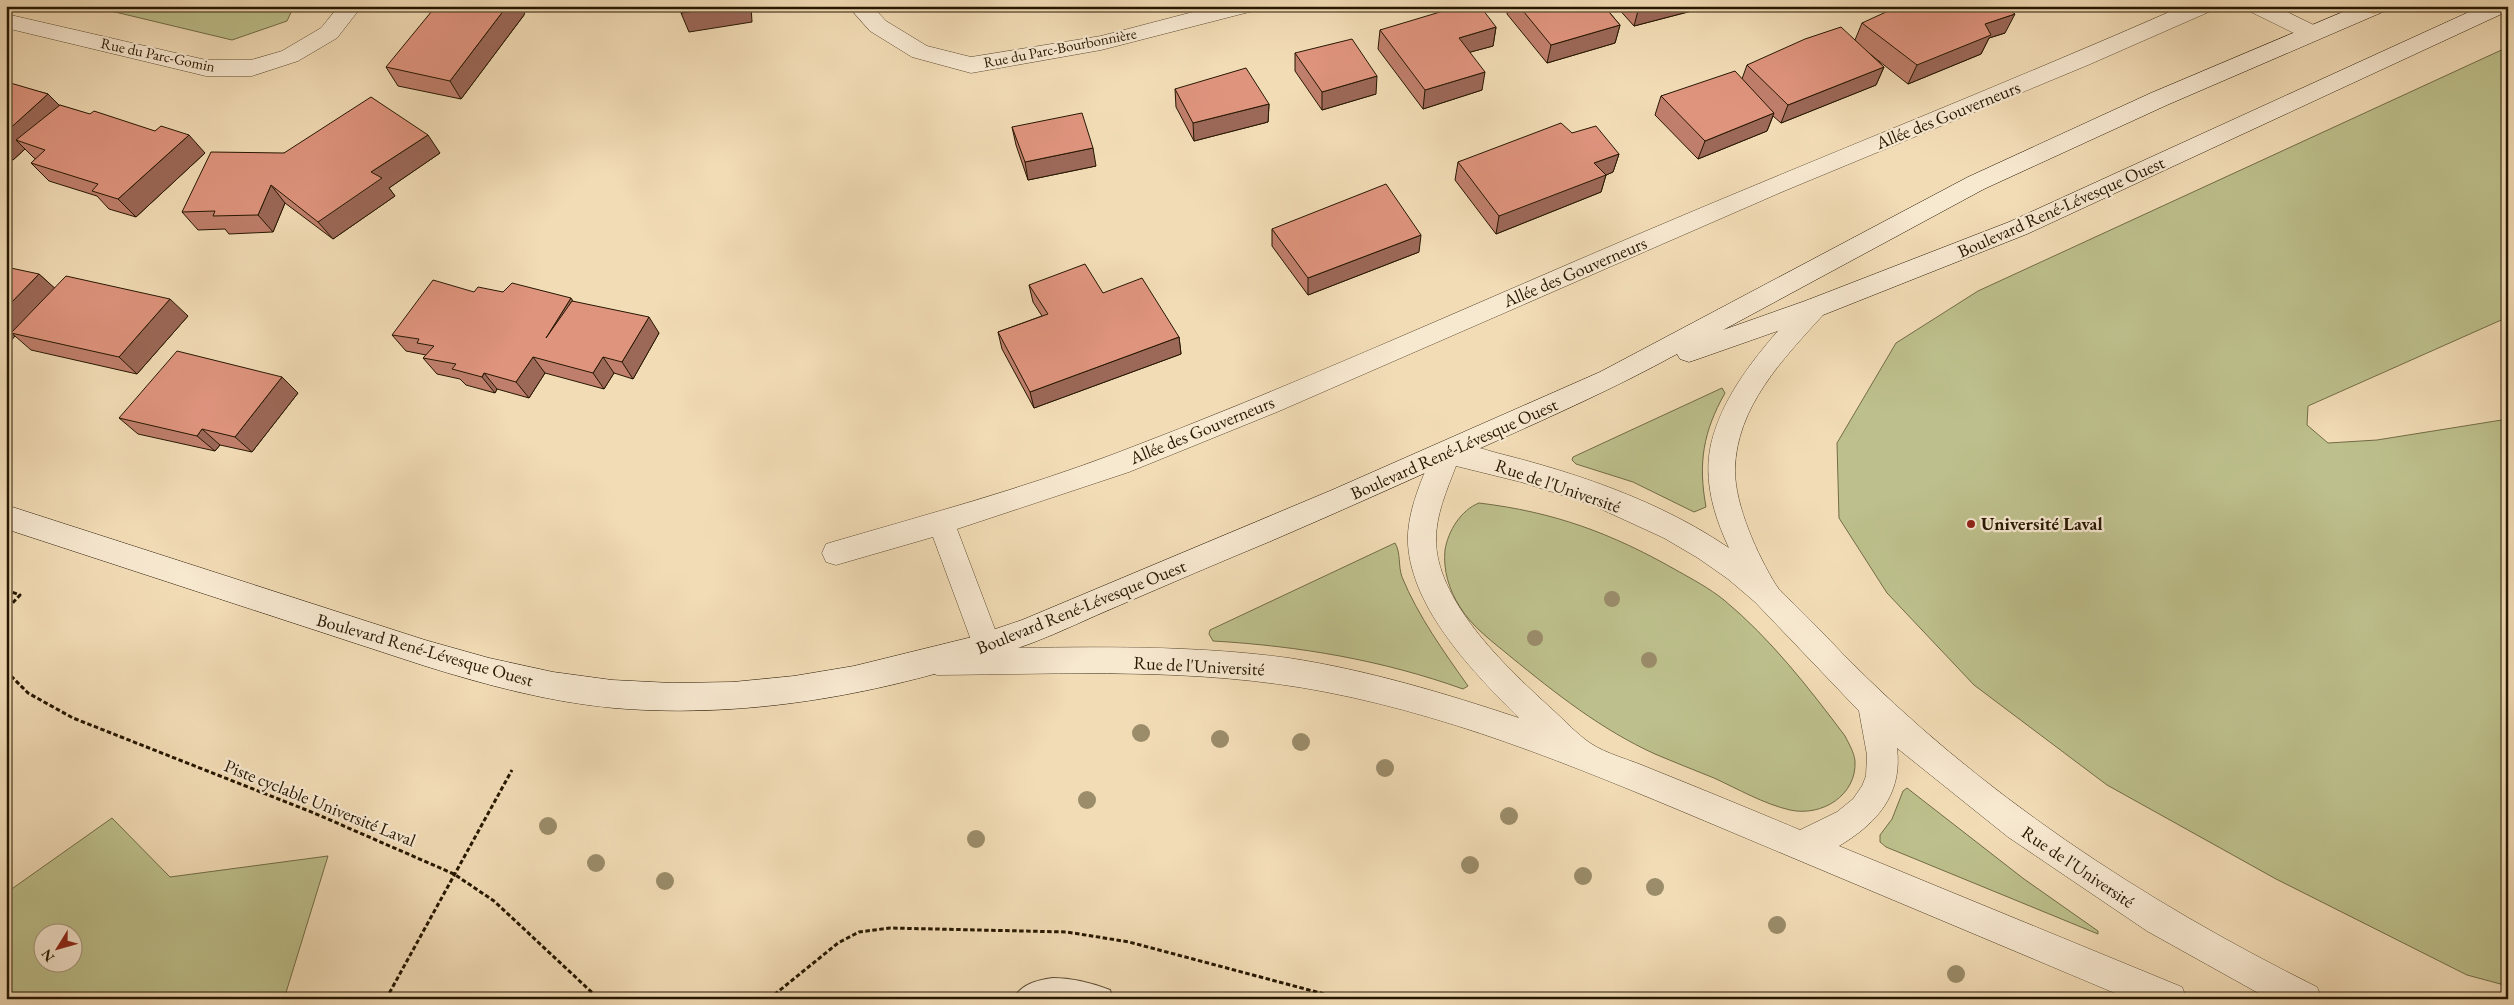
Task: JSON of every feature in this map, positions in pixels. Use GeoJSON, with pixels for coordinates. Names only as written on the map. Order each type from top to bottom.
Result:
{"type":"FeatureCollection","features":[{"type":"Feature","properties":{"kind":"street","name":"Rue du Parc-Gomin"},"geometry":{"type":"LineString","coordinates":[[6,21],[206,68],[252,68],[290,56],[329,33],[351,6]]}},
{"type":"Feature","properties":{"kind":"street","name":"Rue du Parc-Bourbonnière"},"geometry":{"type":"LineString","coordinates":[[859,6],[878,26],[920,52],[971,65],[1101,43],[1245,6]]}},
{"type":"Feature","properties":{"kind":"street","name":"Allée des Gouverneurs"},"geometry":{"type":"LineString","coordinates":[[836,553],[941,523],[1118,464],[1259,407],[1776,185],[2080,60],[2203,6]]}},
{"type":"Feature","properties":{"kind":"street"},"geometry":{"type":"LineString","coordinates":[[2258,6],[2312,33]]}},
{"type":"Feature","properties":{"kind":"street","name":"Boulevard René-Lévesque Ouest"},"geometry":{"type":"LineString","coordinates":[[1609,380],[1814,308],[2018,228],[2501,6]]}},
{"type":"Feature","properties":{"kind":"street","name":"Boulevard René-Lévesque Ouest"},"geometry":{"type":"LineString","coordinates":[[6,517],[425,653],[486,671],[554,686],[623,694],[700,696],[766,693],[848,680],[988,646],[1137,587],[1447,453],[1609,380],[1976,182],[2159,99],[2376,7]]}},
{"type":"Feature","properties":{"kind":"street","name":"Rue de l'Université"},"geometry":{"type":"LineString","coordinates":[[1768,596],[1739,541],[1724,499],[1722,476],[1725,442],[1738,404],[1748,388],[1778,346],[1814,308]]}},
{"type":"Feature","properties":{"kind":"street","name":"Rue de l'Université"},"geometry":{"type":"LineString","coordinates":[[1580,754],[1533,713],[1483,658],[1441,601],[1426,572],[1422,544],[1426,517],[1447,453],[1480,459],[1579,490],[1657,522],[1712,552],[1738,570],[1768,596],[1872,705],[1980,798],[2081,871],[2202,946],[2305,999]]}},
{"type":"Feature","properties":{"kind":"street"},"geometry":{"type":"LineString","coordinates":[[941,523],[988,646]]}},
{"type":"Feature","properties":{"kind":"street","name":"Rue de l'Université"},"geometry":{"type":"LineString","coordinates":[[927,662],[1170,662],[1225,665],[1290,673],[1358,685],[1495,724],[1580,754],[1801,844],[2170,999]]}},
{"type":"Feature","properties":{"kind":"street","name":"Rue de l'Université"},"geometry":{"type":"LineString","coordinates":[[1801,844],[1830,836],[1850,824],[1866,809],[1875,795],[1882,775],[1884,754],[1881,731],[1872,705]]}},
{"type":"Feature","properties":{"kind":"lane"},"geometry":{"type":"LineString","coordinates":[[1026,999],[1032,994],[1062,988],[1101,999]]}},
{"type":"Feature","properties":{"kind":"path"},"geometry":{"type":"LineString","coordinates":[[6,590],[20,595],[6,610]]}},
{"type":"Feature","properties":{"kind":"path","name":"Piste cyclable Université Laval"},"geometry":{"type":"LineString","coordinates":[[6,671],[14,684],[42,702],[92,726],[310,810],[455,874],[496,903],[576,981],[600,999]]}},
{"type":"Feature","properties":{"kind":"path"},"geometry":{"type":"LineString","coordinates":[[386,999],[512,770]]}},
{"type":"Feature","properties":{"kind":"green space"},"geometry":{"type":"Polygon","coordinates":[[[90,6],[294,6],[287,21],[232,40],[90,6]]]}},
{"type":"Feature","properties":{"kind":"green space"},"geometry":{"type":"Polygon","coordinates":[[[2508,47],[2508,317],[2308,406],[2307,425],[2328,443],[2377,440],[2508,419],[2508,986],[2467,975],[2276,879],[2107,785],[1974,685],[1887,593],[1839,518],[1837,443],[1896,343],[1978,291],[2508,47]]]}},
{"type":"Feature","properties":{"kind":"green space"},"geometry":{"type":"Polygon","coordinates":[[[1722,388],[1725,393],[1712,421],[1704,448],[1702,476],[1706,507],[1694,512],[1633,482],[1576,464],[1572,460],[1573,457],[1722,388]]]}},
{"type":"Feature","properties":{"kind":"green space"},"geometry":{"type":"Polygon","coordinates":[[[1479,503],[1557,518],[1605,535],[1676,570],[1724,600],[1773,647],[1845,736],[1855,761],[1854,773],[1844,793],[1825,807],[1814,810],[1790,810],[1771,804],[1655,754],[1616,734],[1528,671],[1470,621],[1450,587],[1445,565],[1445,550],[1449,536],[1461,516],[1472,506],[1479,503]]]}},
{"type":"Feature","properties":{"kind":"green space"},"geometry":{"type":"Polygon","coordinates":[[[1395,543],[1402,577],[1408,591],[1432,633],[1468,686],[1463,689],[1371,662],[1309,651],[1213,641],[1209,634],[1210,630],[1395,543]]]}},
{"type":"Feature","properties":{"kind":"green space"},"geometry":{"type":"Polygon","coordinates":[[[1907,788],[2024,879],[2098,931],[2098,934],[1886,847],[1880,842],[1880,835],[1892,819],[1903,791],[1907,788]]]}},
{"type":"Feature","properties":{"kind":"green space"},"geometry":{"type":"Polygon","coordinates":[[[112,818],[170,877],[328,856],[284,999],[6,999],[6,893],[112,818]]]}},
{"type":"Feature","properties":{"kind":"building"},"geometry":{"type":"Polygon","coordinates":[[[436,6],[507,6],[450,81],[386,67],[436,6]]]}},
{"type":"Feature","properties":{"kind":"building"},"geometry":{"type":"Polygon","coordinates":[[[681,6],[729,6],[681,13],[681,6]]]}},
{"type":"Feature","properties":{"kind":"building"},"geometry":{"type":"Polygon","coordinates":[[[1460,6],[1480,6],[1496,27],[1459,38],[1485,72],[1425,90],[1380,30],[1460,6]]]}},
{"type":"Feature","properties":{"kind":"building"},"geometry":{"type":"Polygon","coordinates":[[[1519,6],[1604,6],[1620,25],[1551,45],[1519,6]]]}},
{"type":"Feature","properties":{"kind":"building"},"geometry":{"type":"Polygon","coordinates":[[[1899,6],[2005,6],[2015,14],[1985,24],[1991,35],[1917,65],[1862,23],[1899,6]]]}},
{"type":"Feature","properties":{"kind":"building"},"geometry":{"type":"Polygon","coordinates":[[[1841,27],[1884,67],[1788,105],[1747,65],[1805,39],[1841,27]]]}},
{"type":"Feature","properties":{"kind":"building"},"geometry":{"type":"Polygon","coordinates":[[[1352,39],[1377,76],[1322,92],[1295,53],[1352,39]]]}},
{"type":"Feature","properties":{"kind":"building"},"geometry":{"type":"Polygon","coordinates":[[[1246,68],[1269,104],[1193,123],[1175,89],[1246,68]]]}},
{"type":"Feature","properties":{"kind":"building"},"geometry":{"type":"Polygon","coordinates":[[[1735,71],[1774,113],[1705,141],[1661,96],[1735,71]]]}},
{"type":"Feature","properties":{"kind":"building"},"geometry":{"type":"Polygon","coordinates":[[[6,83],[48,94],[6,132],[6,83]]]}},
{"type":"Feature","properties":{"kind":"building"},"geometry":{"type":"Polygon","coordinates":[[[371,97],[428,135],[371,172],[382,178],[318,222],[271,185],[258,215],[213,216],[215,211],[182,212],[211,152],[284,153],[371,97]]]}},
{"type":"Feature","properties":{"kind":"building"},"geometry":{"type":"Polygon","coordinates":[[[60,105],[90,114],[94,111],[155,131],[161,126],[189,135],[118,199],[92,191],[98,184],[31,163],[45,150],[16,140],[60,105]]]}},
{"type":"Feature","properties":{"kind":"building"},"geometry":{"type":"Polygon","coordinates":[[[1082,113],[1093,148],[1025,162],[1012,127],[1082,113]]]}},
{"type":"Feature","properties":{"kind":"building"},"geometry":{"type":"Polygon","coordinates":[[[1561,123],[1572,133],[1596,126],[1619,154],[1594,163],[1606,175],[1499,216],[1458,162],[1561,123]]]}},
{"type":"Feature","properties":{"kind":"building"},"geometry":{"type":"Polygon","coordinates":[[[1386,184],[1421,235],[1308,278],[1272,229],[1386,184]]]}},
{"type":"Feature","properties":{"kind":"building"},"geometry":{"type":"Polygon","coordinates":[[[1085,264],[1103,293],[1142,278],[1179,337],[1030,392],[998,332],[1048,314],[1029,285],[1085,264]]]}},
{"type":"Feature","properties":{"kind":"building"},"geometry":{"type":"Polygon","coordinates":[[[6,267],[39,274],[6,308],[6,267]]]}},
{"type":"Feature","properties":{"kind":"building"},"geometry":{"type":"Polygon","coordinates":[[[66,276],[170,299],[119,357],[11,333],[66,276]]]}},
{"type":"Feature","properties":{"kind":"building"},"geometry":{"type":"Polygon","coordinates":[[[433,280],[474,292],[478,287],[503,292],[512,283],[571,298],[546,338],[572,301],[649,317],[622,362],[603,357],[593,373],[533,357],[516,382],[484,373],[482,377],[452,369],[456,364],[423,358],[434,346],[417,343],[419,339],[392,335],[433,280]]]}},
{"type":"Feature","properties":{"kind":"building"},"geometry":{"type":"Polygon","coordinates":[[[177,351],[282,377],[235,437],[202,429],[197,436],[119,418],[177,351]]]}},
{"type":"Feature","properties":{"kind":"place","name":"Université Laval"},"geometry":{"type":"Point","coordinates":[1971,524]}}]}
